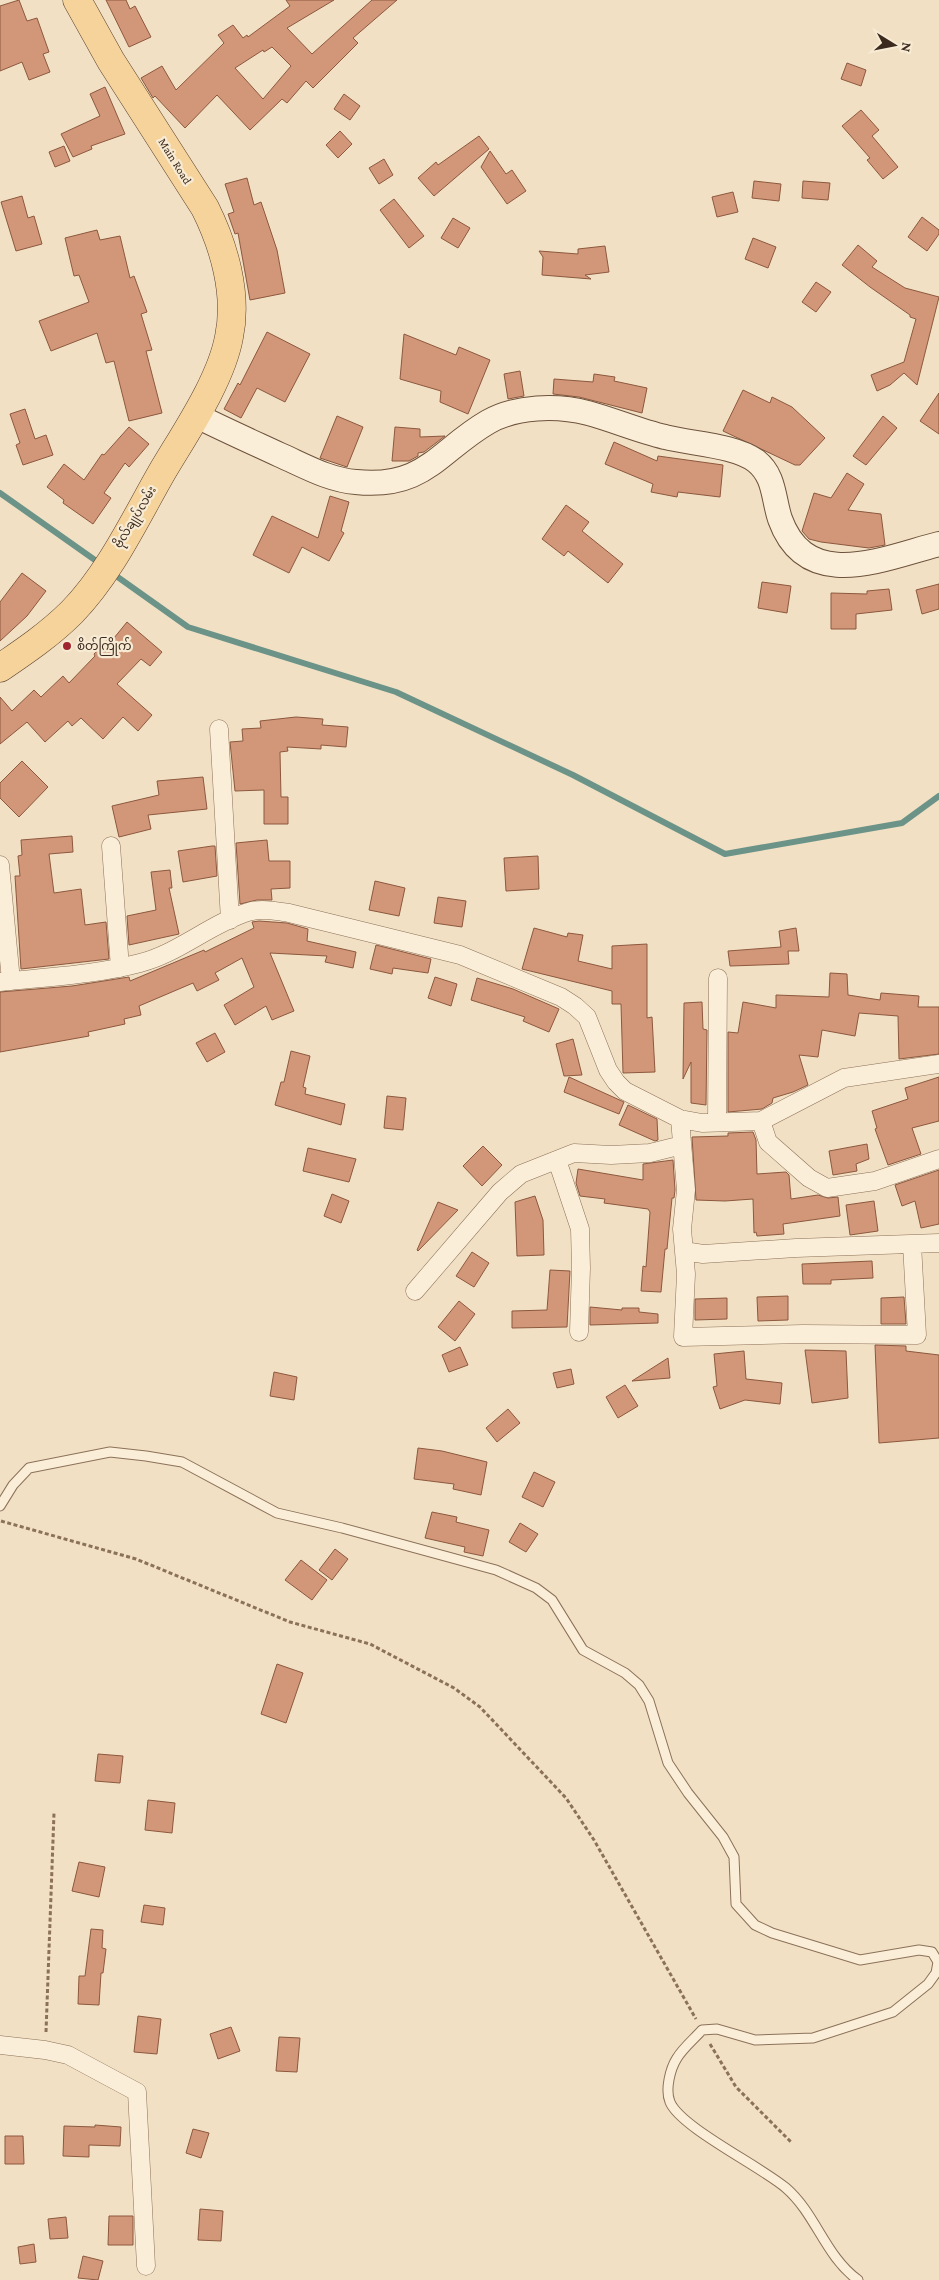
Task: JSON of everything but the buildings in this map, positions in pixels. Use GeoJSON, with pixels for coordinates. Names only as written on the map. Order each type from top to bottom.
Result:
{"type":"FeatureCollection","features":[{"type":"Feature","properties":{"kind":"main road","name":"Main Road"},"geometry":{"type":"LineString","coordinates":[[77,0],[111,61],[205,208],[215,228],[222,251],[232,308],[230,336]]}},
{"type":"Feature","properties":{"kind":"main road","name":"ဗိုလ်‌ချုပ်‌လမ်း"},"geometry":{"type":"LineString","coordinates":[[0,668],[48,634],[72,612],[97,581],[195,415],[224,356],[230,336]]}},
{"type":"Feature","properties":{"kind":"street"},"geometry":{"type":"LineString","coordinates":[[195,415],[318,472],[341,480],[359,483],[393,481],[410,477],[425,469],[488,422],[506,415],[528,410],[573,410],[665,437],[739,452],[753,459],[764,468],[771,480],[780,519],[790,538],[800,552],[813,560],[827,565],[864,564],[939,544]]}},
{"type":"Feature","properties":{"kind":"street"},"geometry":{"type":"LineString","coordinates":[[219,729],[230,920]]}},
{"type":"Feature","properties":{"kind":"street"},"geometry":{"type":"LineString","coordinates":[[110,846],[120,968]]}},
{"type":"Feature","properties":{"kind":"street"},"geometry":{"type":"LineString","coordinates":[[0,865],[6,981],[95,973],[142,963],[179,948],[248,912],[267,910],[290,913],[460,955],[562,997],[587,1017],[608,1070],[616,1082],[626,1091],[680,1118],[702,1123],[761,1121],[844,1078],[939,1064]]}},
{"type":"Feature","properties":{"kind":"street"},"geometry":{"type":"LineString","coordinates":[[717,1122],[718,978]]}},
{"type":"Feature","properties":{"kind":"street"},"geometry":{"type":"LineString","coordinates":[[680,1118],[686,1190],[682,1229],[686,1274],[683,1337],[802,1334],[917,1335],[912,1244]]}},
{"type":"Feature","properties":{"kind":"street"},"geometry":{"type":"LineString","coordinates":[[761,1121],[768,1142],[808,1178],[827,1188],[875,1181],[939,1159]]}},
{"type":"Feature","properties":{"kind":"street"},"geometry":{"type":"LineString","coordinates":[[415,1291],[500,1192],[521,1174],[574,1153],[611,1155],[650,1153],[682,1145]]}},
{"type":"Feature","properties":{"kind":"street"},"geometry":{"type":"LineString","coordinates":[[557,1160],[580,1229],[579,1332]]}},
{"type":"Feature","properties":{"kind":"street"},"geometry":{"type":"LineString","coordinates":[[684,1251],[703,1254],[796,1248],[939,1243]]}},
{"type":"Feature","properties":{"kind":"street"},"geometry":{"type":"LineString","coordinates":[[0,2045],[45,2050],[68,2056],[137,2092],[146,2266]]}},
{"type":"Feature","properties":{"kind":"lane"},"geometry":{"type":"LineString","coordinates":[[0,1506],[13,1485],[29,1468],[110,1452],[182,1462],[277,1513],[352,1530],[496,1570],[536,1588],[552,1600],[583,1650],[625,1673],[639,1685],[649,1702],[668,1763],[688,1794],[723,1837],[734,1856],[736,1904],[755,1925],[772,1933],[860,1960],[919,1950],[932,1952],[938,1962],[936,1974],[928,1984],[893,2012],[813,2038],[755,2040],[717,2029],[702,2030],[676,2059],[668,2080],[669,2101],[675,2111],[689,2124],[749,2161],[787,2188],[809,2214],[834,2258],[858,2280]]}},
{"type":"Feature","properties":{"kind":"path"},"geometry":{"type":"LineString","coordinates":[[0,1521],[136,1558],[290,1622],[370,1644],[454,1688],[480,1707],[566,1798],[594,1840],[736,2087],[792,2143]]}},
{"type":"Feature","properties":{"kind":"path"},"geometry":{"type":"LineString","coordinates":[[45,2050],[54,1813]]}},
{"type":"Feature","properties":{"kind":"waterway"},"geometry":{"type":"LineString","coordinates":[[0,493],[102,565]]}},
{"type":"Feature","properties":{"kind":"waterway"},"geometry":{"type":"LineString","coordinates":[[112,573],[188,627],[396,692],[573,775],[725,854],[902,823],[939,796]]}},
{"type":"Feature","properties":{"kind":"place","name":"စိတ်ကြိုက်"},"geometry":{"type":"Point","coordinates":[67,646]}}]}
